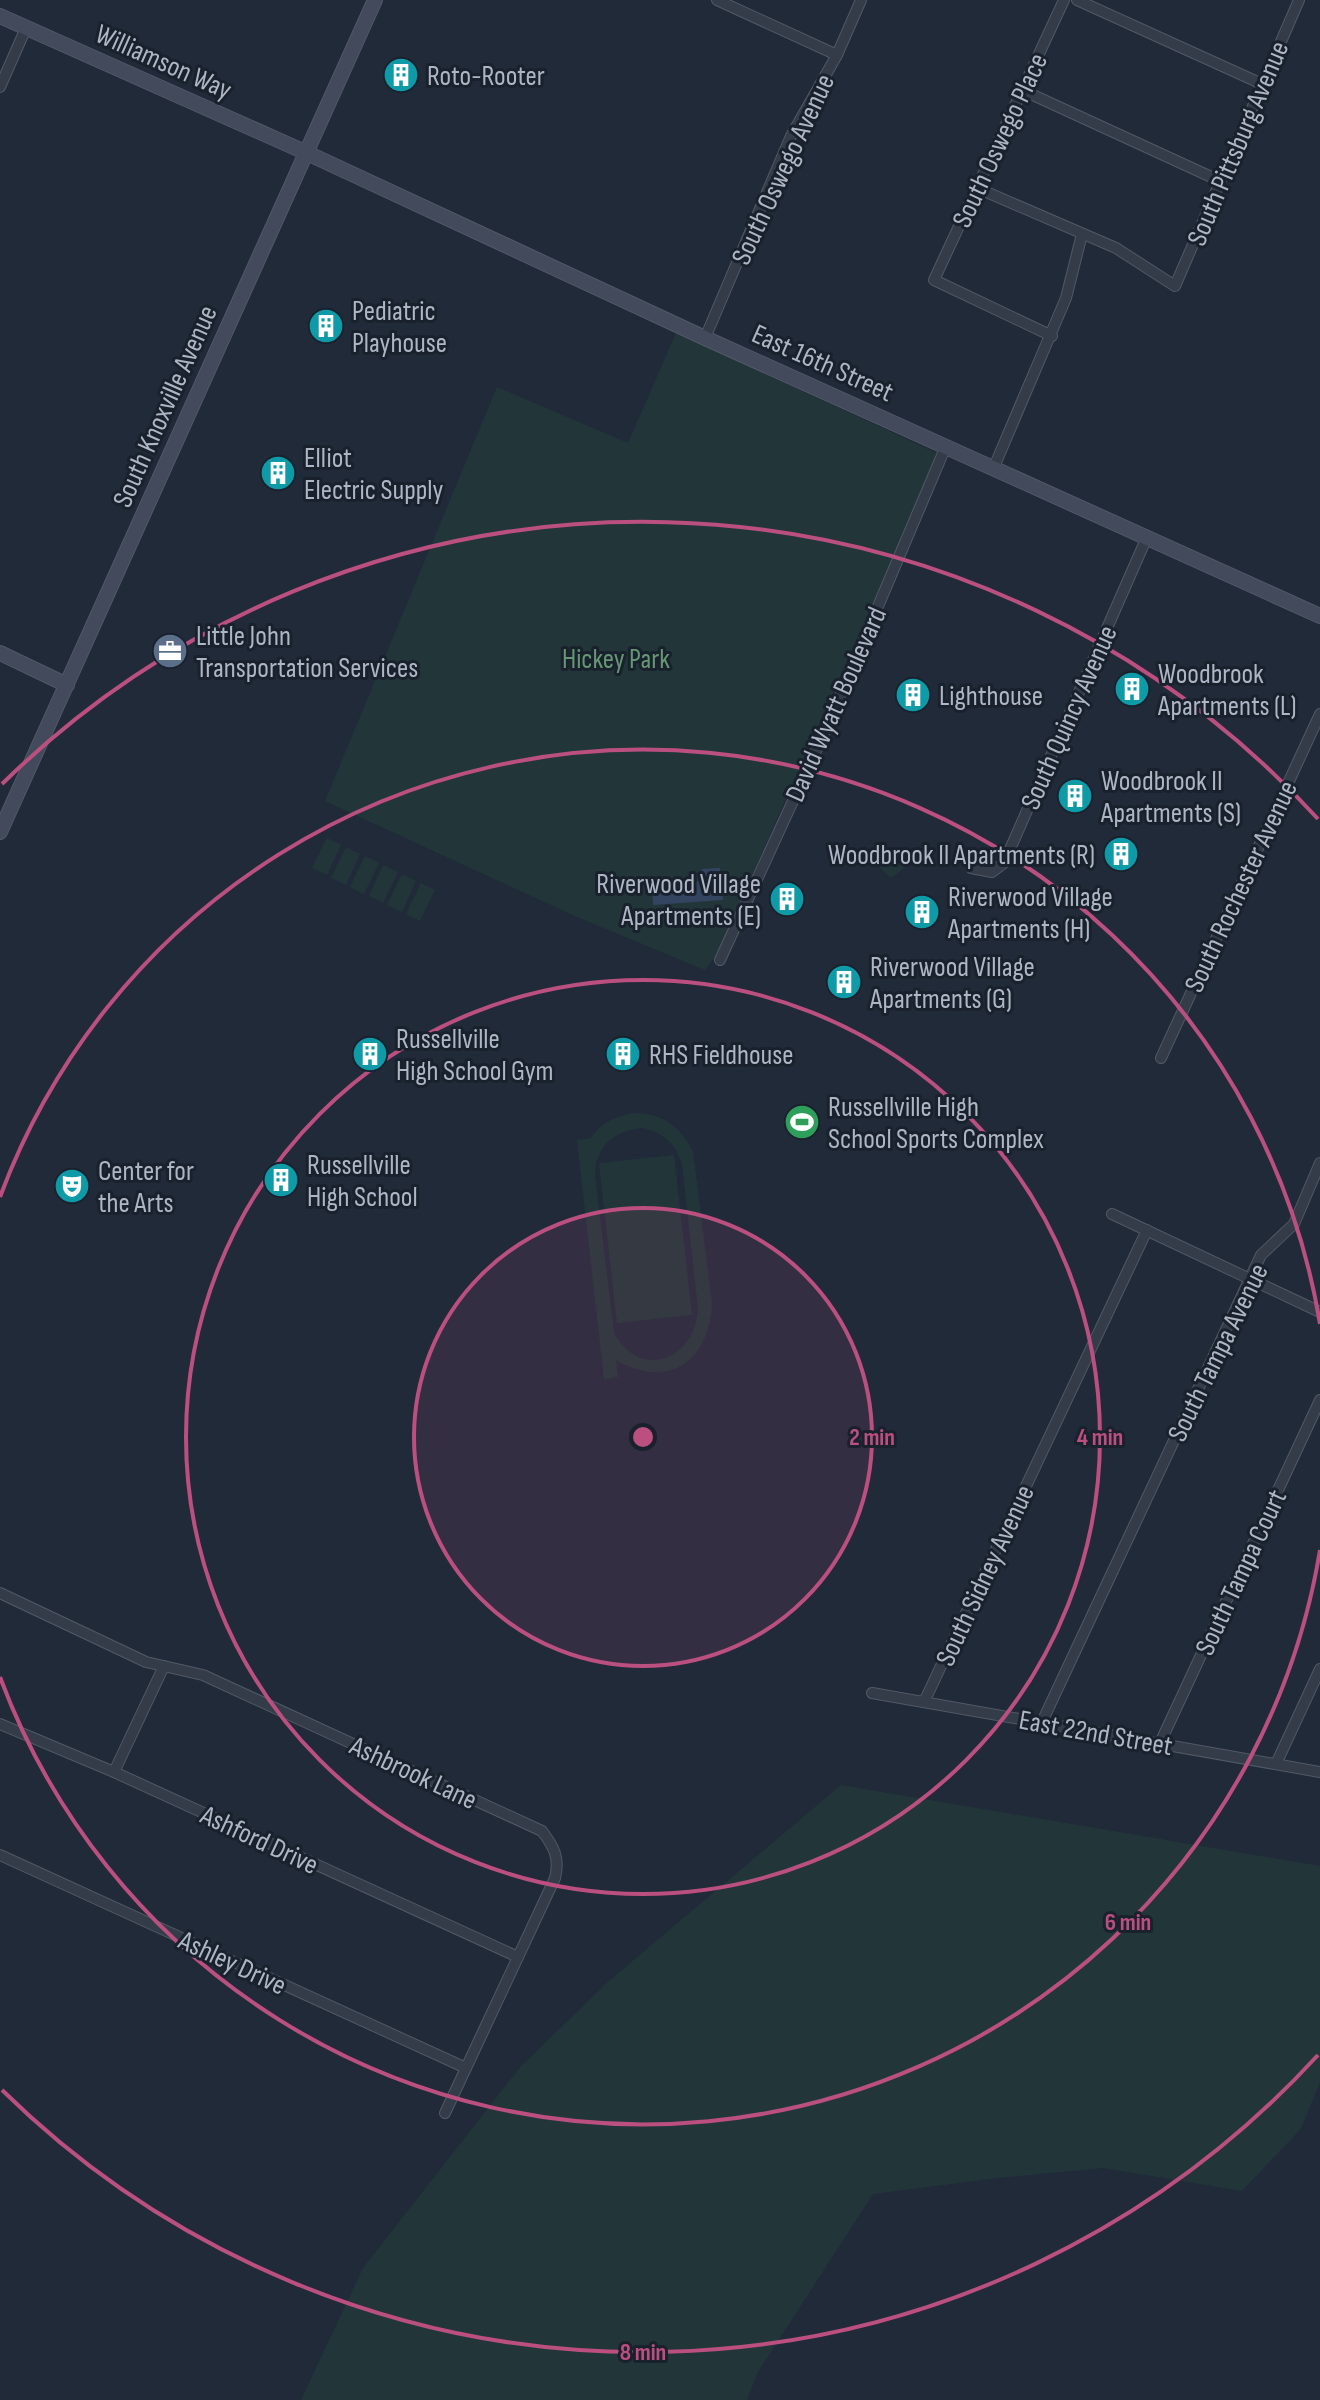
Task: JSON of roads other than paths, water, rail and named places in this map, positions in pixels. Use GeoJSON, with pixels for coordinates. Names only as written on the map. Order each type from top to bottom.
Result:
{"type":"FeatureCollection","features":[{"type":"Feature","properties":{"kind":"street","name":"South Knoxville Avenue"},"geometry":{"type":"LineString","coordinates":[[0,832],[375,0]]}},
{"type":"Feature","properties":{"kind":"street"},"geometry":{"type":"LineString","coordinates":[[717,0],[837,55]]}},
{"type":"Feature","properties":{"kind":"street","name":"South Oswego Avenue"},"geometry":{"type":"LineString","coordinates":[[705,338],[791,136],[837,55],[861,0]]}},
{"type":"Feature","properties":{"kind":"street","name":"South Oswego Place"},"geometry":{"type":"LineString","coordinates":[[1052,336],[934,280],[1064,0]]}},
{"type":"Feature","properties":{"kind":"street"},"geometry":{"type":"LineString","coordinates":[[1077,0],[1262,84]]}},
{"type":"Feature","properties":{"kind":"street","name":"South Pittsburg Avenue"},"geometry":{"type":"LineString","coordinates":[[1082,234],[1116,248],[1175,286],[1299,0]]}},
{"type":"Feature","properties":{"kind":"street","name":"Williamson Way"},"geometry":{"type":"LineString","coordinates":[[0,16],[307,153]]}},
{"type":"Feature","properties":{"kind":"street"},"geometry":{"type":"LineString","coordinates":[[0,87],[26,28]]}},
{"type":"Feature","properties":{"kind":"street"},"geometry":{"type":"LineString","coordinates":[[1022,90],[1220,181]]}},
{"type":"Feature","properties":{"kind":"street","name":"East 16th Street"},"geometry":{"type":"LineString","coordinates":[[307,153],[705,338],[1320,616]]}},
{"type":"Feature","properties":{"kind":"street"},"geometry":{"type":"LineString","coordinates":[[977,188],[1082,234],[1066,298],[1052,336],[994,467]]}},
{"type":"Feature","properties":{"kind":"street","name":"David Wyatt Boulevard"},"geometry":{"type":"LineString","coordinates":[[720,960],[826,729],[946,446]]}},
{"type":"Feature","properties":{"kind":"street","name":"South Quincy Avenue"},"geometry":{"type":"LineString","coordinates":[[971,868],[992,872],[1004,863],[1147,537]]}},
{"type":"Feature","properties":{"kind":"street"},"geometry":{"type":"LineString","coordinates":[[0,653],[67,685]]}},
{"type":"Feature","properties":{"kind":"street","name":"South Rochester Avenue"},"geometry":{"type":"LineString","coordinates":[[1161,1058],[1320,714]]}},
{"type":"Feature","properties":{"kind":"street","name":"South Tampa Avenue"},"geometry":{"type":"LineString","coordinates":[[1042,1722],[1261,1255],[1294,1224],[1319,1169]]}},
{"type":"Feature","properties":{"kind":"street"},"geometry":{"type":"LineString","coordinates":[[1112,1214],[1320,1312]]}},
{"type":"Feature","properties":{"kind":"street","name":"South Sidney Avenue"},"geometry":{"type":"LineString","coordinates":[[924,1702],[1147,1230]]}},
{"type":"Feature","properties":{"kind":"street","name":"South Tampa Court"},"geometry":{"type":"LineString","coordinates":[[1160,1743],[1320,1400]]}},
{"type":"Feature","properties":{"kind":"street","name":"Ashbrook Lane"},"geometry":{"type":"LineString","coordinates":[[0,1593],[146,1662],[203,1675],[542,1831],[555,1848],[558,1865],[555,1878],[445,2113]]}},
{"type":"Feature","properties":{"kind":"street"},"geometry":{"type":"LineString","coordinates":[[114,1772],[164,1666]]}},
{"type":"Feature","properties":{"kind":"street"},"geometry":{"type":"LineString","coordinates":[[1276,1764],[1320,1669]]}},
{"type":"Feature","properties":{"kind":"street","name":"East 22nd Street"},"geometry":{"type":"LineString","coordinates":[[872,1693],[1320,1772]]}},
{"type":"Feature","properties":{"kind":"street","name":"Ashford Drive"},"geometry":{"type":"LineString","coordinates":[[0,1724],[114,1772],[518,1957]]}},
{"type":"Feature","properties":{"kind":"street","name":"Ashley Drive"},"geometry":{"type":"LineString","coordinates":[[0,1855],[466,2068]]}},
{"type":"Feature","properties":{"kind":"water"},"geometry":{"type":"Polygon","coordinates":[[[720,868],[723,900],[653,905],[652,885],[703,881],[702,869],[720,868]]]}},
{"type":"Feature","properties":{"kind":"place","name":"Roto-Rooter"},"geometry":{"type":"Point","coordinates":[401,75]}},
{"type":"Feature","properties":{"kind":"place","name":"Pediatric Playhouse"},"geometry":{"type":"Point","coordinates":[326,326]}},
{"type":"Feature","properties":{"kind":"place","name":"Elliot Electric Supply"},"geometry":{"type":"Point","coordinates":[278,473]}},
{"type":"Feature","properties":{"kind":"place","name":"Little John Transportation Services"},"geometry":{"type":"Point","coordinates":[170,651]}},
{"type":"Feature","properties":{"kind":"place","name":"Woodbrook Apartments (L)"},"geometry":{"type":"Point","coordinates":[1132,689]}},
{"type":"Feature","properties":{"kind":"place","name":"Lighthouse"},"geometry":{"type":"Point","coordinates":[913,695]}},
{"type":"Feature","properties":{"kind":"place","name":"Woodbrook II Apartments (S)"},"geometry":{"type":"Point","coordinates":[1075,796]}},
{"type":"Feature","properties":{"kind":"place","name":"Woodbrook II Apartments (R)"},"geometry":{"type":"Point","coordinates":[1121,854]}},
{"type":"Feature","properties":{"kind":"place","name":"Riverwood Village Apartments (E)"},"geometry":{"type":"Point","coordinates":[787,899]}},
{"type":"Feature","properties":{"kind":"place","name":"Riverwood Village Apartments (H)"},"geometry":{"type":"Point","coordinates":[922,912]}},
{"type":"Feature","properties":{"kind":"place","name":"Riverwood Village Apartments (G)"},"geometry":{"type":"Point","coordinates":[844,982]}},
{"type":"Feature","properties":{"kind":"place","name":"Russellville High School Gym"},"geometry":{"type":"Point","coordinates":[370,1054]}},
{"type":"Feature","properties":{"kind":"place","name":"RHS Fieldhouse"},"geometry":{"type":"Point","coordinates":[623,1054]}},
{"type":"Feature","properties":{"kind":"place","name":"Russellville High School Sports Complex"},"geometry":{"type":"Point","coordinates":[802,1122]}},
{"type":"Feature","properties":{"kind":"place","name":"Russellville High School"},"geometry":{"type":"Point","coordinates":[281,1180]}},
{"type":"Feature","properties":{"kind":"place","name":"Center for the Arts"},"geometry":{"type":"Point","coordinates":[72,1186]}},
{"type":"Feature","properties":{"kind":"park label","name":"Hickey Park"},"geometry":{"type":"Point","coordinates":[616,658]}}]}
